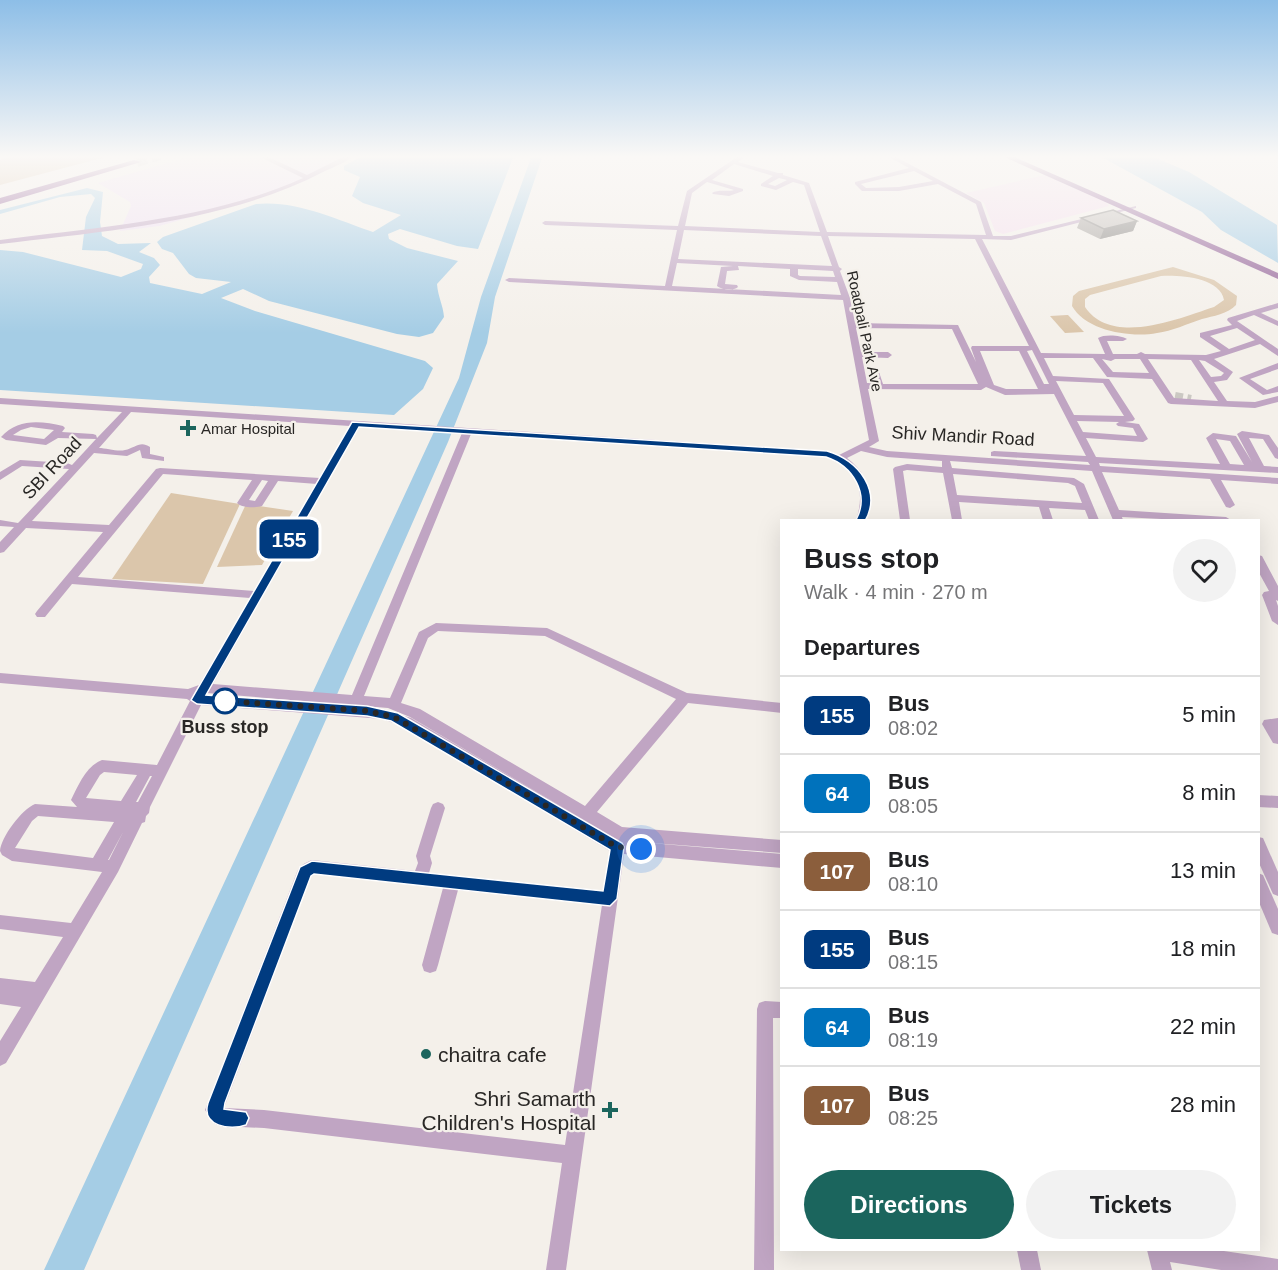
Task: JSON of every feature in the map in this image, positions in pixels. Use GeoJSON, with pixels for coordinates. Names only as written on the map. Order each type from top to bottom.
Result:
{"type":"FeatureCollection","features":[{"type":"Feature","properties":{"kind":"main road"},"geometry":{"type":"LineString","coordinates":[[1145,214],[1278,276]]}},
{"type":"Feature","properties":{"kind":"main road"},"geometry":{"type":"LineString","coordinates":[[1146,214],[1278,271]]}},
{"type":"Feature","properties":{"kind":"street"},"geometry":{"type":"LineString","coordinates":[[0,242],[111,228],[184,214]]}},
{"type":"Feature","properties":{"kind":"street"},"geometry":{"type":"LineString","coordinates":[[668,288],[683,214]]}},
{"type":"Feature","properties":{"kind":"street","name":"Roadpali Park Ave"},"geometry":{"type":"LineString","coordinates":[[819,214],[846,298],[874,441],[859,448]]}},
{"type":"Feature","properties":{"kind":"street"},"geometry":{"type":"LineString","coordinates":[[983,214],[990,238]]}},
{"type":"Feature","properties":{"kind":"street"},"geometry":{"type":"LineString","coordinates":[[545,223],[990,238],[1023,236],[1107,214]]}},
{"type":"Feature","properties":{"kind":"street"},"geometry":{"type":"LineString","coordinates":[[978,238],[1080,435],[1117,517],[1190,519]]}},
{"type":"Feature","properties":{"kind":"street"},"geometry":{"type":"LineString","coordinates":[[673,261],[794,269],[838,269]]}},
{"type":"Feature","properties":{"kind":"street"},"geometry":{"type":"LineString","coordinates":[[713,291],[716,263]]}},
{"type":"Feature","properties":{"kind":"street"},"geometry":{"type":"LineString","coordinates":[[736,290],[737,266]]}},
{"type":"Feature","properties":{"kind":"street"},"geometry":{"type":"LineString","coordinates":[[736,290],[721,286],[724,269],[737,266]]}},
{"type":"Feature","properties":{"kind":"street"},"geometry":{"type":"LineString","coordinates":[[794,269],[794,276],[799,278],[841,280]]}},
{"type":"Feature","properties":{"kind":"street"},"geometry":{"type":"LineString","coordinates":[[509,280],[713,291],[736,290],[846,298]]}},
{"type":"Feature","properties":{"kind":"street"},"geometry":{"type":"LineString","coordinates":[[1275,309],[1231,320],[1258,342],[1278,353]]}},
{"type":"Feature","properties":{"kind":"street"},"geometry":{"type":"LineString","coordinates":[[1258,314],[1278,324]]}},
{"type":"Feature","properties":{"kind":"street"},"geometry":{"type":"LineString","coordinates":[[851,325],[955,327],[983,385],[981,387],[863,386]]}},
{"type":"Feature","properties":{"kind":"street"},"geometry":{"type":"LineString","coordinates":[[1213,379],[1228,376],[1229,372],[1214,354],[1203,335],[1236,326]]}},
{"type":"Feature","properties":{"kind":"street"},"geometry":{"type":"LineString","coordinates":[[1214,354],[1236,340],[1224,329]]}},
{"type":"Feature","properties":{"kind":"street"},"geometry":{"type":"LineString","coordinates":[[1109,354],[1102,338],[1123,339]]}},
{"type":"Feature","properties":{"kind":"street"},"geometry":{"type":"LineString","coordinates":[[1056,389],[994,390],[975,350],[978,347],[1022,348],[1094,357],[1140,353],[1194,359],[1228,352],[1258,342]]}},
{"type":"Feature","properties":{"kind":"street"},"geometry":{"type":"LineString","coordinates":[[1022,348],[1042,389]]}},
{"type":"Feature","properties":{"kind":"street"},"geometry":{"type":"LineString","coordinates":[[1140,353],[1147,374],[1168,391],[1175,403],[1192,399],[1225,404],[1255,405],[1277,400]]}},
{"type":"Feature","properties":{"kind":"street"},"geometry":{"type":"LineString","coordinates":[[858,354],[888,355]]}},
{"type":"Feature","properties":{"kind":"street"},"geometry":{"type":"LineString","coordinates":[[1094,357],[1110,375],[1147,374]]}},
{"type":"Feature","properties":{"kind":"street"},"geometry":{"type":"LineString","coordinates":[[1049,376],[1100,376],[1102,375],[1094,357]]}},
{"type":"Feature","properties":{"kind":"street"},"geometry":{"type":"LineString","coordinates":[[1194,359],[1213,379],[1225,404]]}},
{"type":"Feature","properties":{"kind":"street"},"geometry":{"type":"LineString","coordinates":[[1277,400],[1243,378],[1278,366]]}},
{"type":"Feature","properties":{"kind":"street"},"geometry":{"type":"LineString","coordinates":[[875,372],[879,386]]}},
{"type":"Feature","properties":{"kind":"street"},"geometry":{"type":"LineString","coordinates":[[1049,376],[1106,381],[1130,419],[1072,419]]}},
{"type":"Feature","properties":{"kind":"street"},"geometry":{"type":"LineString","coordinates":[[1015,387],[1042,389]]}},
{"type":"Feature","properties":{"kind":"street"},"geometry":{"type":"LineString","coordinates":[[1266,393],[1278,389]]}},
{"type":"Feature","properties":{"kind":"street"},"geometry":{"type":"LineString","coordinates":[[0,401],[827,454],[840,458],[852,467],[865,487],[867,510],[862,519]]}},
{"type":"Feature","properties":{"kind":"street","name":"SBI Road"},"geometry":{"type":"LineString","coordinates":[[0,549],[66,466],[124,409]]}},
{"type":"Feature","properties":{"kind":"street","name":"SBI Road"},"geometry":{"type":"LineString","coordinates":[[0,538],[18,524],[91,450],[124,409]]}},
{"type":"Feature","properties":{"kind":"street"},"geometry":{"type":"LineString","coordinates":[[1072,419],[1134,425],[1143,439],[1080,435]]}},
{"type":"Feature","properties":{"kind":"street"},"geometry":{"type":"LineString","coordinates":[[20,424],[39,425],[60,428],[56,435],[46,442],[6,436],[20,424]]}},
{"type":"Feature","properties":{"kind":"street"},"geometry":{"type":"LineString","coordinates":[[0,1057],[142,814],[196,694],[258,595],[356,424]]}},
{"type":"Feature","properties":{"kind":"street"},"geometry":{"type":"LineString","coordinates":[[24,439],[39,425]]}},
{"type":"Feature","properties":{"kind":"street"},"geometry":{"type":"LineString","coordinates":[[349,703],[465,431]]}},
{"type":"Feature","properties":{"kind":"street"},"geometry":{"type":"LineString","coordinates":[[1256,466],[1242,434],[1266,437],[1278,456]]}},
{"type":"Feature","properties":{"kind":"street"},"geometry":{"type":"LineString","coordinates":[[56,435],[93,437]]}},
{"type":"Feature","properties":{"kind":"street"},"geometry":{"type":"LineString","coordinates":[[1227,467],[1211,438],[1213,436],[1233,438],[1245,458],[1256,466],[1278,462]]}},
{"type":"Feature","properties":{"kind":"street"},"geometry":{"type":"LineString","coordinates":[[91,450],[127,453],[138,447],[146,447],[145,456],[161,459]]}},
{"type":"Feature","properties":{"kind":"street"},"geometry":{"type":"LineString","coordinates":[[840,458],[859,448],[873,450]]}},
{"type":"Feature","properties":{"kind":"street","name":"Shiv Mandir Road"},"geometry":{"type":"LineString","coordinates":[[873,450],[887,448],[1278,481]]}},
{"type":"Feature","properties":{"kind":"street","name":"Shiv Mandir Road"},"geometry":{"type":"LineString","coordinates":[[873,450],[887,454],[945,458],[1094,464],[1256,466],[1278,470]]}},
{"type":"Feature","properties":{"kind":"street"},"geometry":{"type":"LineString","coordinates":[[1222,457],[1245,458]]}},
{"type":"Feature","properties":{"kind":"street"},"geometry":{"type":"LineString","coordinates":[[945,458],[957,519]]}},
{"type":"Feature","properties":{"kind":"street"},"geometry":{"type":"LineString","coordinates":[[0,477],[20,464],[66,466]]}},
{"type":"Feature","properties":{"kind":"street"},"geometry":{"type":"LineString","coordinates":[[905,519],[898,469],[947,470],[1070,480],[1079,484],[1094,519]]}},
{"type":"Feature","properties":{"kind":"street"},"geometry":{"type":"LineString","coordinates":[[42,614],[160,471],[273,481],[322,481]]}},
{"type":"Feature","properties":{"kind":"street"},"geometry":{"type":"LineString","coordinates":[[1214,477],[1230,505]]}},
{"type":"Feature","properties":{"kind":"street"},"geometry":{"type":"LineString","coordinates":[[257,480],[242,503],[258,504],[273,481]]}},
{"type":"Feature","properties":{"kind":"street"},"geometry":{"type":"LineString","coordinates":[[952,498],[1088,507]]}},
{"type":"Feature","properties":{"kind":"street"},"geometry":{"type":"LineString","coordinates":[[1043,504],[1048,519]]}},
{"type":"Feature","properties":{"kind":"street"},"geometry":{"type":"LineString","coordinates":[[0,523],[111,529]]}},
{"type":"Feature","properties":{"kind":"street"},"geometry":{"type":"LineString","coordinates":[[1260,565],[1278,621]]}},
{"type":"Feature","properties":{"kind":"street"},"geometry":{"type":"LineString","coordinates":[[69,580],[258,595]]}},
{"type":"Feature","properties":{"kind":"street"},"geometry":{"type":"LineString","coordinates":[[394,705],[423,635],[436,627],[555,634],[685,698],[780,708]]}},
{"type":"Feature","properties":{"kind":"street"},"geometry":{"type":"LineString","coordinates":[[0,678],[196,694],[349,703],[375,707],[394,705],[415,713],[587,814],[619,840],[780,847]]}},
{"type":"Feature","properties":{"kind":"street"},"geometry":{"type":"LineString","coordinates":[[587,814],[685,698]]}},
{"type":"Feature","properties":{"kind":"street"},"geometry":{"type":"LineString","coordinates":[[375,707],[619,840],[780,861]]}},
{"type":"Feature","properties":{"kind":"street"},"geometry":{"type":"LineString","coordinates":[[1278,723],[1269,724],[1278,739]]}},
{"type":"Feature","properties":{"kind":"street"},"geometry":{"type":"LineString","coordinates":[[142,814],[83,804],[78,800],[99,768],[162,771]]}},
{"type":"Feature","properties":{"kind":"street"},"geometry":{"type":"LineString","coordinates":[[97,865],[147,769]]}},
{"type":"Feature","properties":{"kind":"street"},"geometry":{"type":"LineString","coordinates":[[1260,801],[1278,802]]}},
{"type":"Feature","properties":{"kind":"street"},"geometry":{"type":"LineString","coordinates":[[420,877],[425,863],[423,856],[438,808]]}},
{"type":"Feature","properties":{"kind":"street"},"geometry":{"type":"LineString","coordinates":[[113,867],[12,854],[8,850],[8,845],[27,817],[35,810],[124,812]]}},
{"type":"Feature","properties":{"kind":"street"},"geometry":{"type":"LineString","coordinates":[[555,1270],[619,840]]}},
{"type":"Feature","properties":{"kind":"street"},"geometry":{"type":"LineString","coordinates":[[1260,853],[1278,928]]}},
{"type":"Feature","properties":{"kind":"street"},"geometry":{"type":"LineString","coordinates":[[572,1155],[264,1119],[220,1117],[214,1110],[305,872],[312,867],[610,899]]}},
{"type":"Feature","properties":{"kind":"street"},"geometry":{"type":"LineString","coordinates":[[430,965],[452,882]]}},
{"type":"Feature","properties":{"kind":"street"},"geometry":{"type":"LineString","coordinates":[[0,922],[75,931]]}},
{"type":"Feature","properties":{"kind":"street"},"geometry":{"type":"LineString","coordinates":[[0,986],[37,996]]}},
{"type":"Feature","properties":{"kind":"street"},"geometry":{"type":"LineString","coordinates":[[0,996],[37,996]]}},
{"type":"Feature","properties":{"kind":"street"},"geometry":{"type":"LineString","coordinates":[[764,1270],[765,1009],[780,1010]]}},
{"type":"Feature","properties":{"kind":"street"},"geometry":{"type":"LineString","coordinates":[[1028,1251],[1030,1270]]}},
{"type":"Feature","properties":{"kind":"street"},"geometry":{"type":"LineString","coordinates":[[1157,1251],[1162,1270]]}},
{"type":"Feature","properties":{"kind":"street"},"geometry":{"type":"LineString","coordinates":[[1163,1251],[1278,1269]]}},
{"type":"Feature","properties":{"kind":"shaded area"},"geometry":{"type":"Polygon","coordinates":[[[127,214],[201,214],[159,226],[120,231],[127,214]]]}},
{"type":"Feature","properties":{"kind":"shaded area"},"geometry":{"type":"Polygon","coordinates":[[[988,214],[1078,214],[1003,234],[995,231],[988,214]]]}},
{"type":"Feature","properties":{"kind":"shaded area"},"geometry":{"type":"Polygon","coordinates":[[[1173,267],[1214,280],[1237,296],[1236,305],[1225,313],[1168,331],[1135,334],[1098,327],[1079,315],[1072,306],[1073,296],[1079,291],[1173,267]],[[1161,276],[1090,295],[1085,299],[1085,307],[1097,319],[1112,325],[1129,327],[1147,326],[1183,317],[1214,307],[1224,300],[1221,292],[1207,282],[1188,277],[1161,276]]]}},
{"type":"Feature","properties":{"kind":"shaded area"},"geometry":{"type":"Polygon","coordinates":[[[1068,315],[1084,332],[1065,333],[1050,316],[1068,315]]]}},
{"type":"Feature","properties":{"kind":"shaded area"},"geometry":{"type":"Polygon","coordinates":[[[171,493],[240,504],[203,584],[112,579],[171,493]]]}},
{"type":"Feature","properties":{"kind":"shaded area"},"geometry":{"type":"Polygon","coordinates":[[[246,504],[293,511],[262,565],[217,567],[246,504]]]}},
{"type":"Feature","properties":{"kind":"water"},"geometry":{"type":"Polygon","coordinates":[[[87,214],[101,214],[102,236],[118,244],[151,243],[139,252],[154,258],[160,265],[149,277],[150,283],[202,294],[231,282],[196,278],[189,274],[173,253],[162,249],[157,242],[163,237],[227,214],[324,214],[373,232],[401,215],[399,214],[491,214],[478,249],[457,246],[400,229],[388,234],[389,239],[407,248],[458,261],[437,284],[444,317],[433,333],[419,337],[397,334],[269,301],[243,289],[221,298],[255,311],[425,361],[433,368],[423,389],[394,415],[0,390],[0,250],[23,252],[121,277],[141,269],[143,264],[107,251],[82,250],[87,214]]]}},
{"type":"Feature","properties":{"kind":"water"},"geometry":{"type":"Polygon","coordinates":[[[511,214],[523,214],[495,297],[487,343],[448,442],[84,1270],[44,1270],[459,378],[481,297],[511,214]]]}},
{"type":"Feature","properties":{"kind":"water"},"geometry":{"type":"Polygon","coordinates":[[[1204,214],[1259,214],[1277,225],[1278,263],[1221,230],[1204,214]]]}},
{"type":"Feature","properties":{"kind":"building"},"geometry":{"type":"Polygon","coordinates":[[[1096,214],[1122,214],[1137,221],[1104,229],[1081,218],[1096,214]]]}},
{"type":"Feature","properties":{"kind":"tunnel"},"geometry":{"type":"LineString","coordinates":[[1175,396],[1191,399]]}},
{"type":"Feature","properties":{"kind":"bus line","name":"155"},"geometry":{"type":"LineString","coordinates":[[240,1118],[220,1117],[214,1110],[216,1103],[305,872],[312,867],[610,899],[617,847],[405,722],[367,711],[197,700],[356,424],[834,455],[852,467],[865,487],[867,510],[862,519]]}},
{"type":"Feature","properties":{"kind":"place","name":"Amar Hospital"},"geometry":{"type":"Point","coordinates":[188,428]}},
{"type":"Feature","properties":{"kind":"place","name":"Buss stop"},"geometry":{"type":"Point","coordinates":[225,701]}},
{"type":"Feature","properties":{"kind":"place","name":"chaitra cafe"},"geometry":{"type":"Point","coordinates":[426,1054]}},
{"type":"Feature","properties":{"kind":"place","name":"Shri Samarth Children's Hospital"},"geometry":{"type":"Point","coordinates":[610,1110]}},
{"type":"Feature","properties":{"kind":"route"},"geometry":{"type":"LineString","coordinates":[[225,701],[367,711],[394,717],[617,847],[641,849]]}}]}
